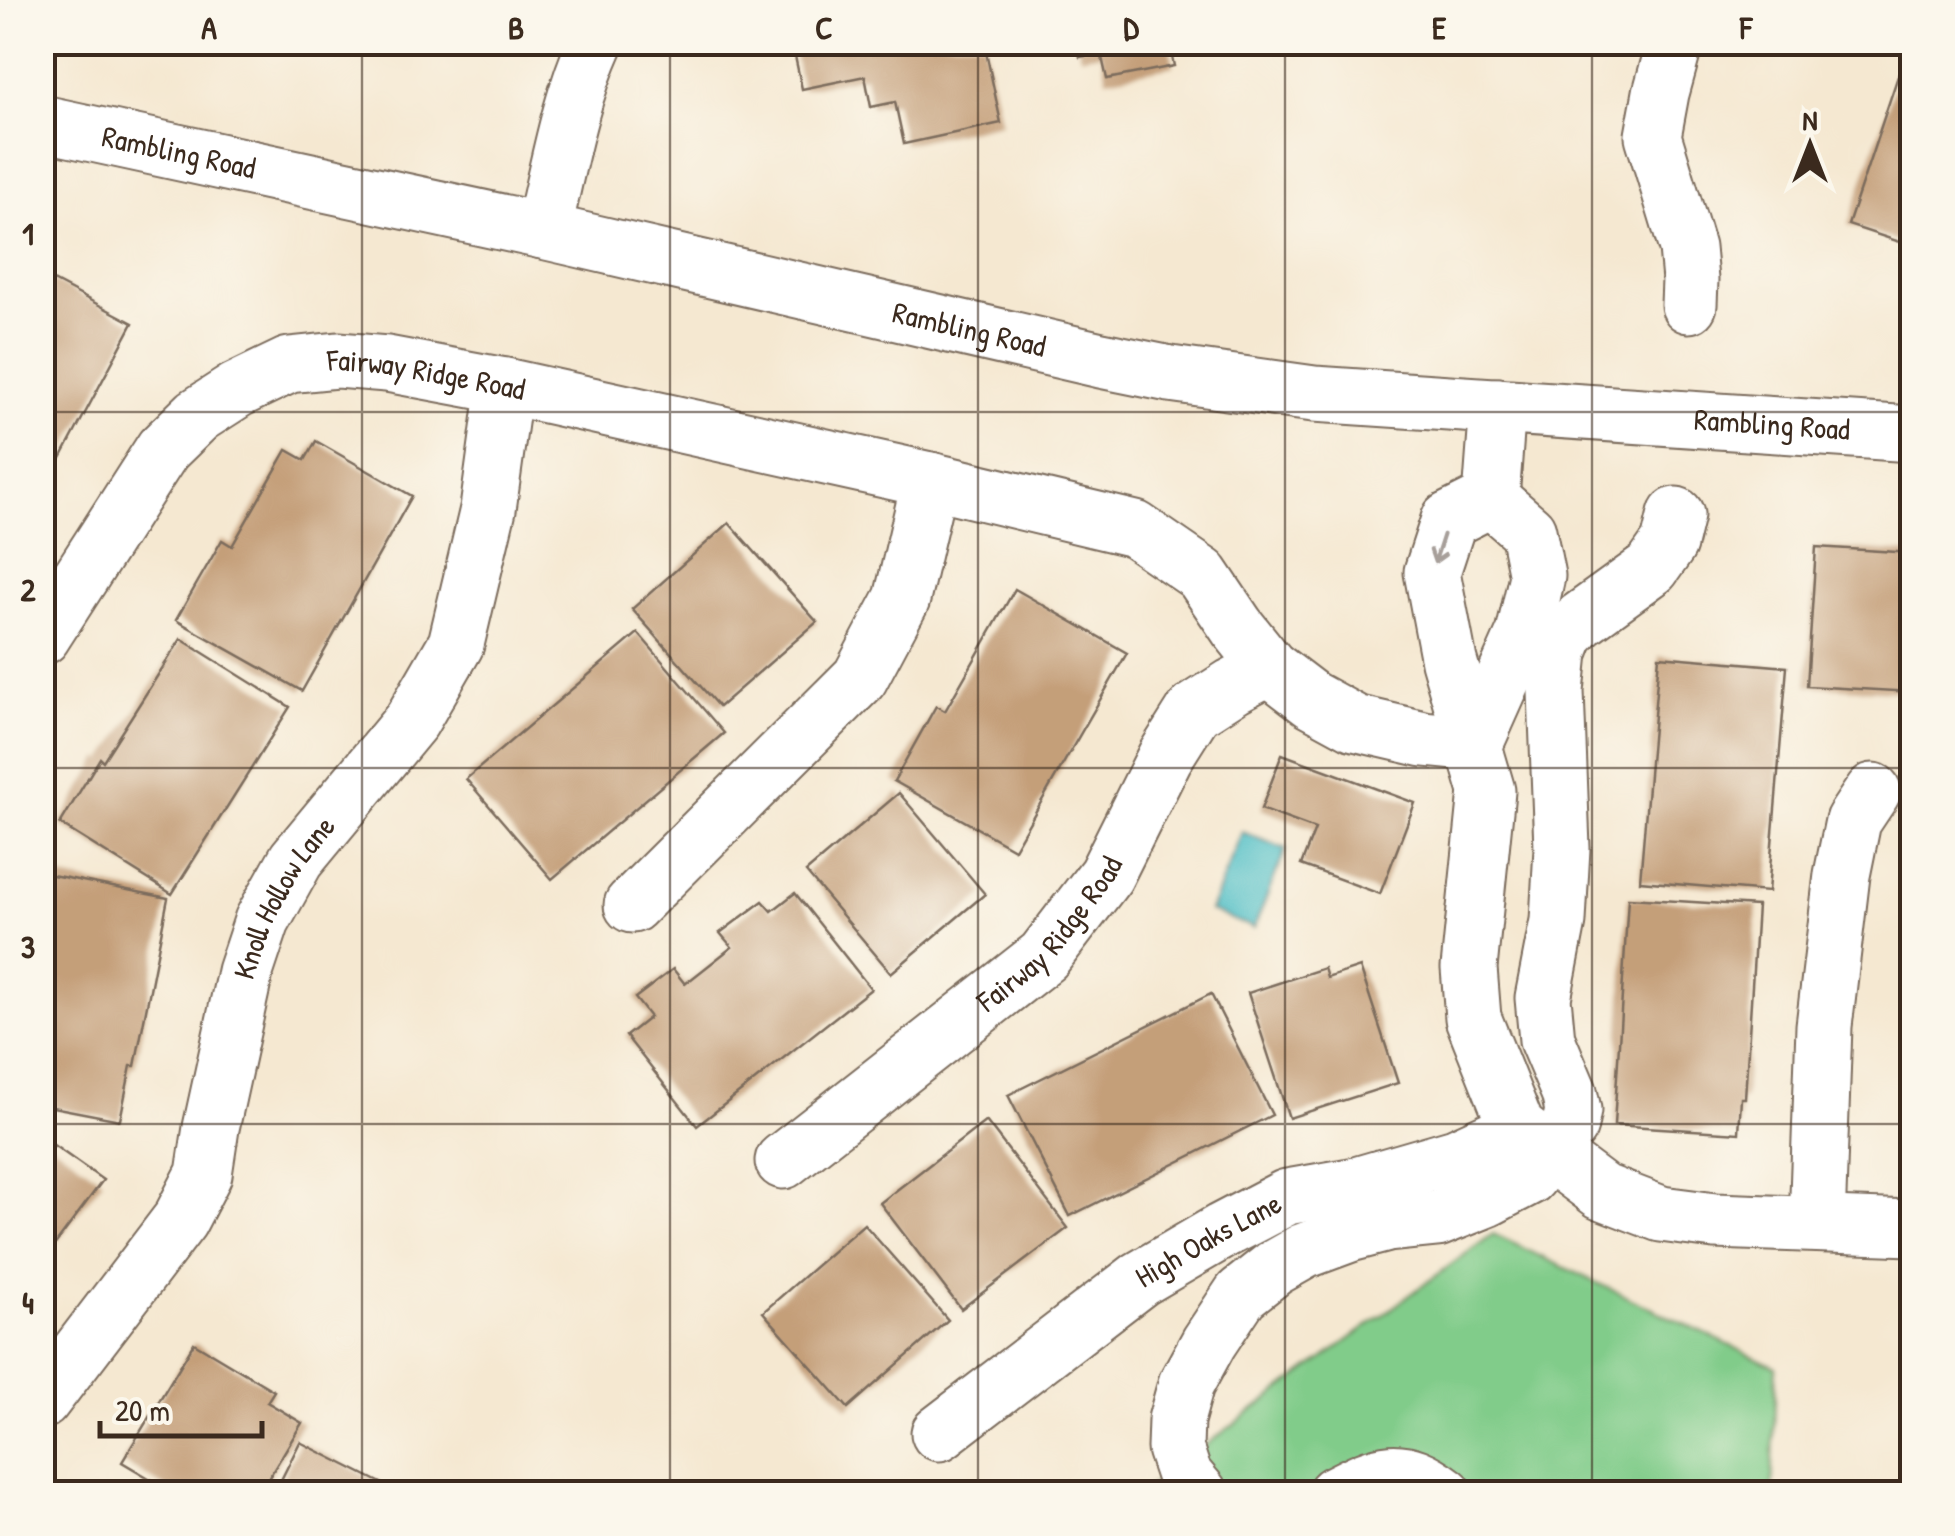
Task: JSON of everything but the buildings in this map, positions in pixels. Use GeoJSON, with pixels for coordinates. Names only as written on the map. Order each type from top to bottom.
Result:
{"type":"FeatureCollection","features":[{"type":"Feature","properties":{"kind":"street"},"geometry":{"type":"LineString","coordinates":[[543,232],[573,103],[596,42]]}},
{"type":"Feature","properties":{"kind":"street"},"geometry":{"type":"LineString","coordinates":[[1675,42],[1653,136],[1687,248],[1689,305]]}},
{"type":"Feature","properties":{"kind":"street","name":"Rambling Road"},"geometry":{"type":"LineString","coordinates":[[42,123],[1170,374],[1314,394],[1912,434]]}},
{"type":"Feature","properties":{"kind":"street","name":"Fairway Ridge Road"},"geometry":{"type":"LineString","coordinates":[[42,638],[163,449],[198,415],[237,390],[289,365],[338,360],[387,364],[505,386],[1136,529],[1202,574],[1269,667],[1310,699],[1355,723],[1475,744]]}},
{"type":"Feature","properties":{"kind":"street","name":"Knoll Hollow Lane"},"geometry":{"type":"LineString","coordinates":[[42,1401],[180,1220],[204,1174],[245,972],[262,921],[296,860],[412,720],[456,644],[488,509],[505,386]]}},
{"type":"Feature","properties":{"kind":"street"},"geometry":{"type":"LineString","coordinates":[[1491,499],[1498,406]]}},
{"type":"Feature","properties":{"kind":"street"},"geometry":{"type":"LineString","coordinates":[[632,905],[860,678],[902,599],[930,480]]}},
{"type":"Feature","properties":{"kind":"street"},"geometry":{"type":"LineString","coordinates":[[1491,499],[1449,520],[1432,572],[1449,660],[1487,790],[1468,968],[1473,1018],[1533,1140],[1600,1191],[1661,1214],[1912,1228]]}},
{"type":"Feature","properties":{"kind":"street"},"geometry":{"type":"LineString","coordinates":[[1475,744],[1524,634],[1537,576],[1528,531],[1491,499]]}},
{"type":"Feature","properties":{"kind":"street"},"geometry":{"type":"LineString","coordinates":[[1533,1140],[1570,1125],[1572,1110],[1569,1092],[1547,1040],[1543,998],[1558,921],[1562,848],[1556,691],[1560,652],[1567,634],[1580,620],[1652,568],[1669,544],[1676,514]]}},
{"type":"Feature","properties":{"kind":"street"},"geometry":{"type":"LineString","coordinates":[[1442,625],[1524,634]]}},
{"type":"Feature","properties":{"kind":"street","name":"Fairway Ridge Road"},"geometry":{"type":"LineString","coordinates":[[783,1160],[1044,956],[1106,875],[1165,757],[1194,711],[1269,667]]}},
{"type":"Feature","properties":{"kind":"street"},"geometry":{"type":"LineString","coordinates":[[1817,1224],[1824,1026],[1842,875],[1853,821],[1873,792]]}},
{"type":"Feature","properties":{"kind":"street"},"geometry":{"type":"LineString","coordinates":[[1200,1494],[1184,1475],[1175,1448],[1176,1420],[1186,1384],[1241,1294],[1304,1251],[1388,1224],[1437,1219],[1530,1177],[1533,1140]]}},
{"type":"Feature","properties":{"kind":"street","name":"High Oaks Lane"},"geometry":{"type":"LineString","coordinates":[[939,1433],[1140,1279],[1287,1197],[1356,1185],[1456,1156],[1533,1140]]}},
{"type":"Feature","properties":{"kind":"street"},"geometry":{"type":"LineString","coordinates":[[1336,1494],[1394,1470],[1423,1477],[1445,1494]]}},
{"type":"Feature","properties":{"kind":"green space"},"geometry":{"type":"Polygon","coordinates":[[[1493,1234],[1776,1367],[1772,1493],[1139,1494],[1493,1234]]]}},
{"type":"Feature","properties":{"kind":"water"},"geometry":{"type":"Polygon","coordinates":[[[1242,832],[1286,849],[1254,928],[1210,911],[1242,832]]]}}]}
